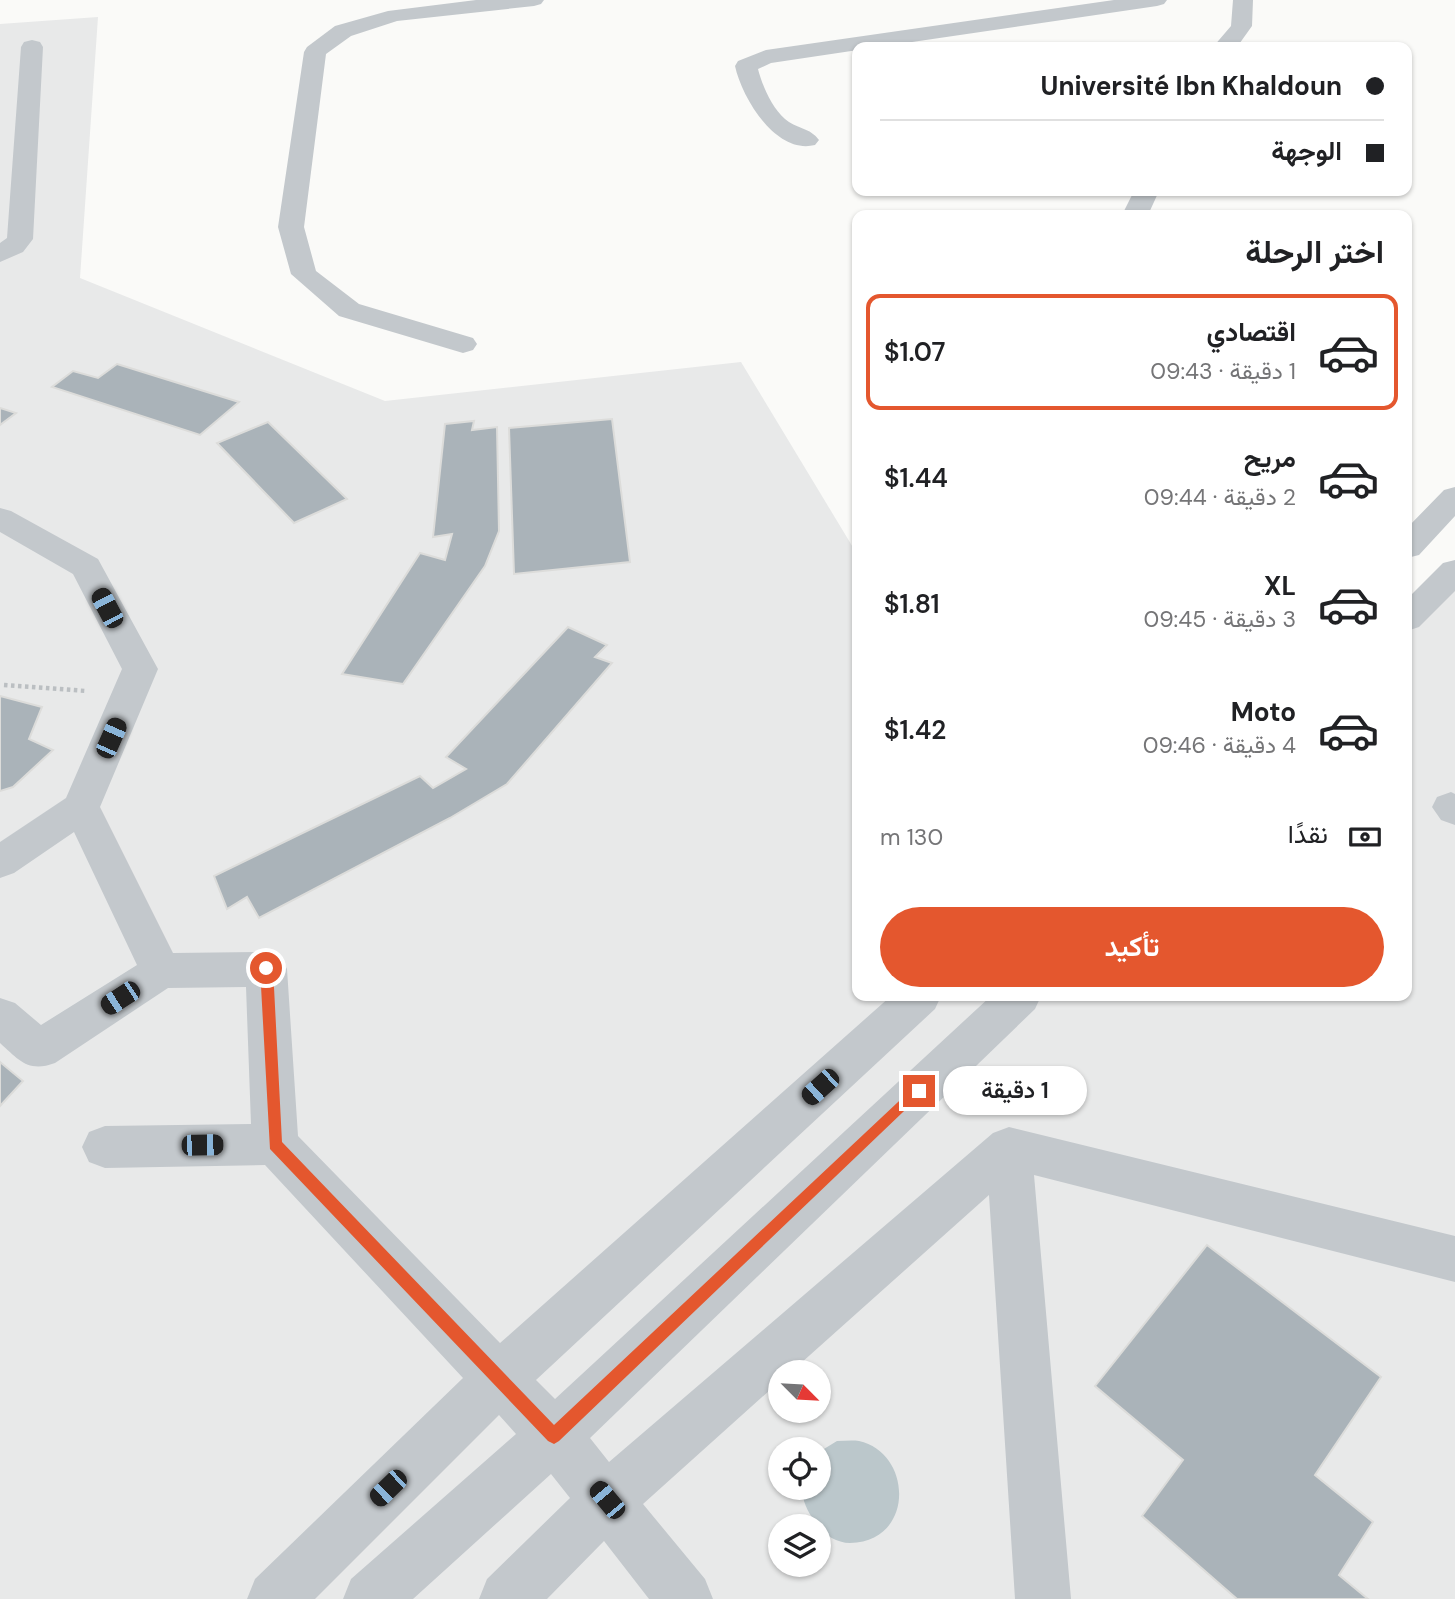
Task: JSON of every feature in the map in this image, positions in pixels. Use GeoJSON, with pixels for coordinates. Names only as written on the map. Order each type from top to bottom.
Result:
{"type":"FeatureCollection","features":[{"type":"Feature","properties":{"kind":"street"},"geometry":{"type":"LineString","coordinates":[[463,344],[349,310],[304,274],[291,227],[315,52],[343,31],[395,15],[534,0]]}},
{"type":"Feature","properties":{"kind":"street"},"geometry":{"type":"LineString","coordinates":[[905,42],[1157,0]]}},
{"type":"Feature","properties":{"kind":"street"},"geometry":{"type":"LineString","coordinates":[[1231,42],[1246,17],[1243,0]]}},
{"type":"Feature","properties":{"kind":"street"},"geometry":{"type":"LineString","coordinates":[[0,254],[20,239],[32,47]]}},
{"type":"Feature","properties":{"kind":"street"},"geometry":{"type":"LineString","coordinates":[[807,140],[776,124],[750,84],[746,66],[766,57],[852,48]]}},
{"type":"Feature","properties":{"kind":"street"},"geometry":{"type":"LineString","coordinates":[[0,161],[25,160]]}},
{"type":"Feature","properties":{"kind":"street"},"geometry":{"type":"LineString","coordinates":[[1412,542],[1455,498]]}},
{"type":"Feature","properties":{"kind":"street"},"geometry":{"type":"LineString","coordinates":[[0,518],[86,567],[140,669],[81,807],[0,862]]}},
{"type":"Feature","properties":{"kind":"street"},"geometry":{"type":"LineString","coordinates":[[1412,614],[1455,571]]}},
{"type":"Feature","properties":{"kind":"street"},"geometry":{"type":"LineString","coordinates":[[81,807],[161,971]]}},
{"type":"Feature","properties":{"kind":"street"},"geometry":{"type":"LineString","coordinates":[[0,1016],[39,1050],[161,971],[266,968],[275,1144],[554,1436],[685,1599]]}},
{"type":"Feature","properties":{"kind":"street"},"geometry":{"type":"LineString","coordinates":[[275,1599],[500,1378],[915,1001]]}},
{"type":"Feature","properties":{"kind":"street"},"geometry":{"type":"LineString","coordinates":[[371,1599],[554,1436],[1015,1001]]}},
{"type":"Feature","properties":{"kind":"street"},"geometry":{"type":"LineString","coordinates":[[105,1147],[275,1144]]}},
{"type":"Feature","properties":{"kind":"street"},"geometry":{"type":"LineString","coordinates":[[1009,1148],[1455,1259]]}},
{"type":"Feature","properties":{"kind":"street"},"geometry":{"type":"LineString","coordinates":[[507,1599],[607,1500],[1009,1148]]}},
{"type":"Feature","properties":{"kind":"street"},"geometry":{"type":"LineString","coordinates":[[1009,1148],[1043,1599]]}},
{"type":"Feature","properties":{"kind":"path"},"geometry":{"type":"LineString","coordinates":[[4,685],[95,692]]}},
{"type":"Feature","properties":{"kind":"shaded area"},"geometry":{"type":"Polygon","coordinates":[[[98,17],[80,278],[385,401],[741,362],[852,546],[852,1001],[1412,1001],[1412,624],[1455,579],[1455,1599],[0,1599],[0,24],[98,17]]]}},
{"type":"Feature","properties":{"kind":"shaded area"},"geometry":{"type":"Polygon","coordinates":[[[837,1441],[859,1441],[877,1449],[890,1462],[897,1478],[899,1496],[896,1513],[886,1528],[871,1539],[841,1542],[831,1537],[831,1514],[809,1513],[804,1500],[831,1500],[831,1445],[837,1441]]]}},
{"type":"Feature","properties":{"kind":"building"},"geometry":{"type":"Polygon","coordinates":[[[117,364],[239,402],[200,435],[52,387],[73,371],[98,378],[117,364]]]}},
{"type":"Feature","properties":{"kind":"building"},"geometry":{"type":"Polygon","coordinates":[[[0,408],[16,413],[0,425],[0,408]]]}},
{"type":"Feature","properties":{"kind":"building"},"geometry":{"type":"Polygon","coordinates":[[[612,419],[630,562],[514,574],[509,428],[612,419]]]}},
{"type":"Feature","properties":{"kind":"building"},"geometry":{"type":"Polygon","coordinates":[[[474,421],[472,430],[497,427],[499,531],[485,566],[403,684],[342,674],[420,553],[445,560],[452,534],[433,537],[445,424],[474,421]]]}},
{"type":"Feature","properties":{"kind":"building"},"geometry":{"type":"Polygon","coordinates":[[[268,422],[347,499],[294,523],[217,443],[268,422]]]}},
{"type":"Feature","properties":{"kind":"building"},"geometry":{"type":"Polygon","coordinates":[[[568,627],[607,645],[595,657],[612,663],[507,784],[450,818],[259,918],[247,897],[227,909],[214,876],[420,776],[433,788],[466,769],[446,757],[568,627]]]}},
{"type":"Feature","properties":{"kind":"building"},"geometry":{"type":"Polygon","coordinates":[[[0,696],[42,707],[29,739],[53,750],[13,787],[0,791],[0,696]]]}},
{"type":"Feature","properties":{"kind":"building"},"geometry":{"type":"Polygon","coordinates":[[[0,1062],[23,1081],[0,1106],[0,1062]]]}},
{"type":"Feature","properties":{"kind":"building"},"geometry":{"type":"Polygon","coordinates":[[[1207,1245],[1381,1377],[1315,1475],[1373,1522],[1339,1575],[1368,1599],[1237,1599],[1142,1516],[1183,1460],[1095,1386],[1207,1245]]]}},
{"type":"Feature","properties":{"kind":"route"},"geometry":{"type":"LineString","coordinates":[[266,968],[275,1144],[554,1436],[919,1091]]}}]}
